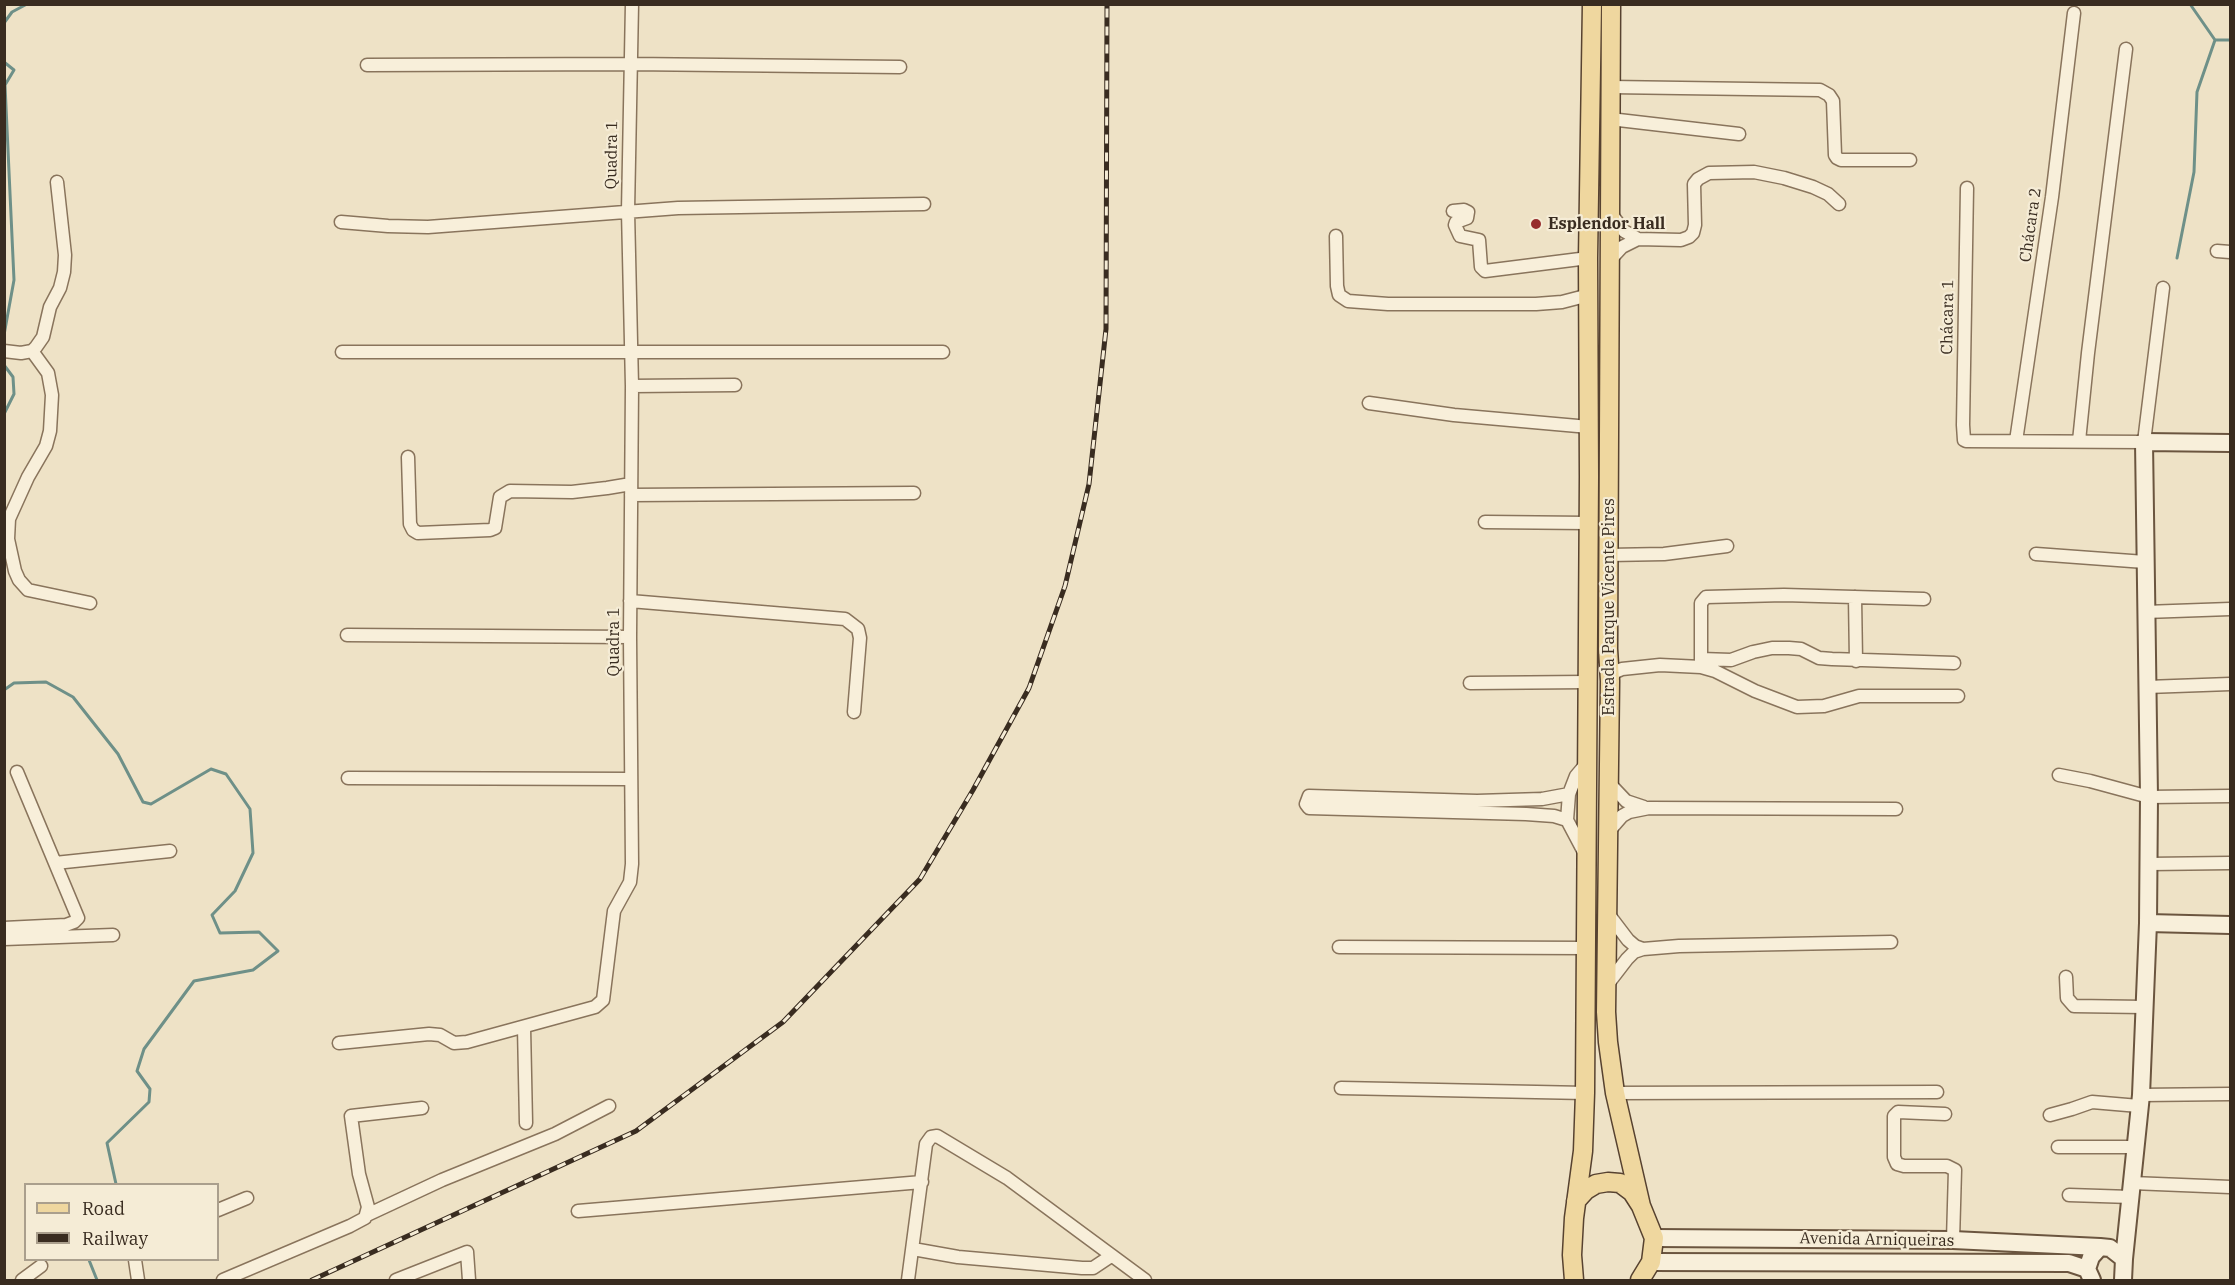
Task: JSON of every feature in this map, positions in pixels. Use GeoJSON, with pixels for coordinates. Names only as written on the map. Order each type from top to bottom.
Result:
{"type":"FeatureCollection","features":[{"type":"Feature","properties":{"kind":"main road","name":"Estrada Parque Vicente Pires"},"geometry":{"type":"LineString","coordinates":[[1575,1279],[1572,1240],[1584,1151],[1585,1093],[1588,258],[1592,4]]}},
{"type":"Feature","properties":{"kind":"main road","name":"Estrada Parque Vicente Pires"},"geometry":{"type":"LineString","coordinates":[[1611,4],[1608,1042],[1615,1093],[1641,1206]]}},
{"type":"Feature","properties":{"kind":"main road"},"geometry":{"type":"LineString","coordinates":[[1609,509],[1598,511],[1588,523],[1609,534]]}},
{"type":"Feature","properties":{"kind":"main road"},"geometry":{"type":"LineString","coordinates":[[1576,1201],[1586,1190],[1596,1184],[1608,1182],[1620,1183],[1632,1192],[1641,1206],[1654,1238],[1651,1262],[1641,1281]]}},
{"type":"Feature","properties":{"kind":"street","name":"Quadra 1"},"geometry":{"type":"LineString","coordinates":[[339,1043],[429,1034],[440,1035],[454,1043],[460,1043],[595,1007],[603,1000],[614,911],[627,890],[631,874],[632,386],[628,211],[632,4]]}},
{"type":"Feature","properties":{"kind":"street","name":"Chácara 2"},"geometry":{"type":"LineString","coordinates":[[2016,441],[2052,197],[2074,13]]}},
{"type":"Feature","properties":{"kind":"street"},"geometry":{"type":"LineString","coordinates":[[2079,441],[2126,49]]}},
{"type":"Feature","properties":{"kind":"street"},"geometry":{"type":"LineString","coordinates":[[368,65],[631,64],[900,67]]}},
{"type":"Feature","properties":{"kind":"street"},"geometry":{"type":"LineString","coordinates":[[1611,87],[1820,90],[1829,95],[1833,101],[1834,155],[1837,158],[1841,160],[1910,160]]}},
{"type":"Feature","properties":{"kind":"street"},"geometry":{"type":"LineString","coordinates":[[1610,119],[1739,134]]}},
{"type":"Feature","properties":{"kind":"street"},"geometry":{"type":"LineString","coordinates":[[1610,260],[1622,247],[1638,239],[1681,240],[1689,237],[1695,225],[1694,184],[1709,173],[1754,172],[1784,178],[1828,194],[1839,204]]}},
{"type":"Feature","properties":{"kind":"street"},"geometry":{"type":"LineString","coordinates":[[26,352],[43,337],[50,308],[60,288],[64,272],[65,255],[57,182]]}},
{"type":"Feature","properties":{"kind":"street","name":"Chácara 1"},"geometry":{"type":"LineString","coordinates":[[1967,188],[1964,440],[1970,442],[2016,441]]}},
{"type":"Feature","properties":{"kind":"street"},"geometry":{"type":"LineString","coordinates":[[341,222],[428,227],[628,211],[924,204]]}},
{"type":"Feature","properties":{"kind":"street"},"geometry":{"type":"LineString","coordinates":[[1453,212],[1464,210],[1468,212],[1467,218],[1456,222],[1455,225],[1460,236],[1479,240],[1482,267],[1485,271],[1588,258]]}},
{"type":"Feature","properties":{"kind":"street"},"geometry":{"type":"LineString","coordinates":[[1612,215],[1624,231],[1638,239]]}},
{"type":"Feature","properties":{"kind":"street"},"geometry":{"type":"LineString","coordinates":[[1336,236],[1337,286],[1339,295],[1348,302],[1536,304],[1562,302],[1589,295]]}},
{"type":"Feature","properties":{"kind":"street"},"geometry":{"type":"LineString","coordinates":[[2217,251],[2230,252]]}},
{"type":"Feature","properties":{"kind":"street"},"geometry":{"type":"LineString","coordinates":[[2123,1281],[2140,1101],[2148,923],[2149,797],[2144,442],[2163,288]]}},
{"type":"Feature","properties":{"kind":"street"},"geometry":{"type":"LineString","coordinates":[[4,351],[26,352],[48,373],[52,395],[50,431],[46,446],[28,477],[9,519],[8,539],[15,570],[19,580],[28,590],[90,603]]}},
{"type":"Feature","properties":{"kind":"street"},"geometry":{"type":"LineString","coordinates":[[342,352],[944,352]]}},
{"type":"Feature","properties":{"kind":"street"},"geometry":{"type":"LineString","coordinates":[[632,386],[735,385]]}},
{"type":"Feature","properties":{"kind":"street"},"geometry":{"type":"LineString","coordinates":[[1369,404],[1454,415],[1589,427]]}},
{"type":"Feature","properties":{"kind":"street"},"geometry":{"type":"LineString","coordinates":[[2016,441],[2230,443]]}},
{"type":"Feature","properties":{"kind":"street"},"geometry":{"type":"LineString","coordinates":[[408,457],[410,524],[418,533],[495,528],[500,497],[507,491],[572,492],[631,489],[914,493]]}},
{"type":"Feature","properties":{"kind":"street"},"geometry":{"type":"LineString","coordinates":[[1485,522],[1588,523]]}},
{"type":"Feature","properties":{"kind":"street"},"geometry":{"type":"LineString","coordinates":[[1609,555],[1664,554],[1727,546]]}},
{"type":"Feature","properties":{"kind":"street"},"geometry":{"type":"LineString","coordinates":[[2036,554],[2145,562]]}},
{"type":"Feature","properties":{"kind":"street"},"geometry":{"type":"LineString","coordinates":[[1701,663],[1701,603],[1706,597],[1924,599]]}},
{"type":"Feature","properties":{"kind":"street"},"geometry":{"type":"LineString","coordinates":[[1855,597],[1856,661]]}},
{"type":"Feature","properties":{"kind":"street"},"geometry":{"type":"LineString","coordinates":[[630,601],[844,619],[858,629],[860,638],[854,712]]}},
{"type":"Feature","properties":{"kind":"street"},"geometry":{"type":"LineString","coordinates":[[2145,612],[2230,609]]}},
{"type":"Feature","properties":{"kind":"street"},"geometry":{"type":"LineString","coordinates":[[347,634],[630,637]]}},
{"type":"Feature","properties":{"kind":"street"},"geometry":{"type":"LineString","coordinates":[[1610,681],[1615,672],[1633,667],[1731,660],[1753,652],[1789,648],[1801,650],[1819,658],[1954,663]]}},
{"type":"Feature","properties":{"kind":"street"},"geometry":{"type":"LineString","coordinates":[[1608,649],[1619,661],[1633,667]]}},
{"type":"Feature","properties":{"kind":"street"},"geometry":{"type":"LineString","coordinates":[[1701,663],[1755,691],[1797,707],[1824,706],[1858,696],[1958,696]]}},
{"type":"Feature","properties":{"kind":"street"},"geometry":{"type":"LineString","coordinates":[[1470,683],[1587,682]]}},
{"type":"Feature","properties":{"kind":"street"},"geometry":{"type":"LineString","coordinates":[[2147,687],[2230,684]]}},
{"type":"Feature","properties":{"kind":"street"},"geometry":{"type":"LineString","coordinates":[[1587,763],[1576,776],[1569,794],[1567,820],[1587,857]]}},
{"type":"Feature","properties":{"kind":"street"},"geometry":{"type":"LineString","coordinates":[[4,928],[66,925],[77,920],[77,914],[17,772]]}},
{"type":"Feature","properties":{"kind":"street"},"geometry":{"type":"LineString","coordinates":[[2059,776],[2090,781],[2149,797],[2230,796]]}},
{"type":"Feature","properties":{"kind":"street"},"geometry":{"type":"LineString","coordinates":[[348,778],[630,779]]}},
{"type":"Feature","properties":{"kind":"street"},"geometry":{"type":"LineString","coordinates":[[1609,783],[1626,801],[1635,806],[1648,808],[1896,809]]}},
{"type":"Feature","properties":{"kind":"street"},"geometry":{"type":"LineString","coordinates":[[1477,807],[1569,794]]}},
{"type":"Feature","properties":{"kind":"street"},"geometry":{"type":"LineString","coordinates":[[1406,806],[1310,796],[1306,804],[1309,808],[1477,807],[1554,816],[1567,820]]}},
{"type":"Feature","properties":{"kind":"street"},"geometry":{"type":"LineString","coordinates":[[1525,799],[1526,814]]}},
{"type":"Feature","properties":{"kind":"street"},"geometry":{"type":"LineString","coordinates":[[1609,831],[1622,816],[1648,808]]}},
{"type":"Feature","properties":{"kind":"street"},"geometry":{"type":"LineString","coordinates":[[55,864],[170,851]]}},
{"type":"Feature","properties":{"kind":"street"},"geometry":{"type":"LineString","coordinates":[[2149,864],[2230,863]]}},
{"type":"Feature","properties":{"kind":"street"},"geometry":{"type":"LineString","coordinates":[[1609,914],[1628,940],[1643,949]]}},
{"type":"Feature","properties":{"kind":"street"},"geometry":{"type":"LineString","coordinates":[[2148,923],[2230,925]]}},
{"type":"Feature","properties":{"kind":"street"},"geometry":{"type":"LineString","coordinates":[[4,939],[113,935]]}},
{"type":"Feature","properties":{"kind":"street"},"geometry":{"type":"LineString","coordinates":[[1607,985],[1634,952],[1643,949],[1679,946],[1891,942]]}},
{"type":"Feature","properties":{"kind":"street"},"geometry":{"type":"LineString","coordinates":[[1340,947],[1586,948]]}},
{"type":"Feature","properties":{"kind":"street"},"geometry":{"type":"LineString","coordinates":[[2066,977],[2067,998],[2074,1006],[2144,1007]]}},
{"type":"Feature","properties":{"kind":"street"},"geometry":{"type":"LineString","coordinates":[[524,1027],[525,1123]]}},
{"type":"Feature","properties":{"kind":"street"},"geometry":{"type":"LineString","coordinates":[[1341,1088],[1585,1093]]}},
{"type":"Feature","properties":{"kind":"street"},"geometry":{"type":"LineString","coordinates":[[1615,1093],[1937,1092]]}},
{"type":"Feature","properties":{"kind":"street"},"geometry":{"type":"LineString","coordinates":[[2050,1114],[2092,1102],[2230,1094]]}},
{"type":"Feature","properties":{"kind":"street"},"geometry":{"type":"LineString","coordinates":[[223,1281],[350,1226],[367,1215],[442,1180],[555,1134],[609,1106]]}},
{"type":"Feature","properties":{"kind":"street"},"geometry":{"type":"LineString","coordinates":[[367,1215],[368,1207],[359,1174],[351,1116],[422,1108]]}},
{"type":"Feature","properties":{"kind":"street"},"geometry":{"type":"LineString","coordinates":[[1946,1114],[1898,1112],[1894,1116],[1894,1157],[1897,1164],[1904,1166],[1947,1166],[1955,1170],[1953,1240]]}},
{"type":"Feature","properties":{"kind":"street"},"geometry":{"type":"LineString","coordinates":[[908,1281],[926,1144],[931,1137],[940,1136],[1007,1178],[1145,1281]]}},
{"type":"Feature","properties":{"kind":"street"},"geometry":{"type":"LineString","coordinates":[[2058,1147],[2135,1147]]}},
{"type":"Feature","properties":{"kind":"street"},"geometry":{"type":"LineString","coordinates":[[578,1211],[922,1182]]}},
{"type":"Feature","properties":{"kind":"street"},"geometry":{"type":"LineString","coordinates":[[2068,1195],[2132,1190],[2230,1187]]}},
{"type":"Feature","properties":{"kind":"street"},"geometry":{"type":"LineString","coordinates":[[219,1210],[247,1198]]}},
{"type":"Feature","properties":{"kind":"street"},"geometry":{"type":"LineString","coordinates":[[2090,1275],[2091,1257],[2128,1232]]}},
{"type":"Feature","properties":{"kind":"street","name":"Avenida Arniqueiras"},"geometry":{"type":"LineString","coordinates":[[1654,1238],[1953,1240],[2105,1247]]}},
{"type":"Feature","properties":{"kind":"street"},"geometry":{"type":"LineString","coordinates":[[2105,1247],[2124,1259]]}},
{"type":"Feature","properties":{"kind":"street"},"geometry":{"type":"LineString","coordinates":[[913,1249],[958,1257],[1082,1268],[1093,1268],[1111,1256]]}},
{"type":"Feature","properties":{"kind":"street"},"geometry":{"type":"LineString","coordinates":[[396,1281],[467,1252],[469,1281]]}},
{"type":"Feature","properties":{"kind":"street"},"geometry":{"type":"LineString","coordinates":[[135,1261],[138,1281]]}},
{"type":"Feature","properties":{"kind":"street","name":"Avenida Arniqueiras"},"geometry":{"type":"LineString","coordinates":[[1651,1262],[2069,1263],[2090,1275]]}},
{"type":"Feature","properties":{"kind":"street"},"geometry":{"type":"LineString","coordinates":[[22,1281],[41,1266]]}},
{"type":"Feature","properties":{"kind":"waterway"},"geometry":{"type":"LineString","coordinates":[[4,23],[12,12],[27,4]]}},
{"type":"Feature","properties":{"kind":"waterway"},"geometry":{"type":"LineString","coordinates":[[2190,4],[2215,40],[2230,40]]}},
{"type":"Feature","properties":{"kind":"waterway"},"geometry":{"type":"LineString","coordinates":[[2177,258],[2194,172],[2197,92],[2215,40]]}},
{"type":"Feature","properties":{"kind":"waterway"},"geometry":{"type":"LineString","coordinates":[[4,62],[14,70],[5,85],[14,280],[4,335]]}},
{"type":"Feature","properties":{"kind":"waterway"},"geometry":{"type":"LineString","coordinates":[[4,365],[13,377],[14,394],[4,414]]}},
{"type":"Feature","properties":{"kind":"waterway"},"geometry":{"type":"LineString","coordinates":[[4,690],[14,683],[46,682],[73,697],[118,754],[143,802],[151,804],[211,769],[226,774],[250,809],[253,853],[235,891],[212,915],[220,933],[259,932],[278,951],[253,970],[194,981],[144,1049],[137,1071],[150,1089],[149,1102],[107,1143],[116,1183]]}},
{"type":"Feature","properties":{"kind":"waterway"},"geometry":{"type":"LineString","coordinates":[[89,1261],[97,1280]]}},
{"type":"Feature","properties":{"kind":"railway"},"geometry":{"type":"LineString","coordinates":[[312,1280],[636,1131],[783,1022],[920,879],[973,790],[1029,688],[1065,586],[1089,484],[1106,329],[1107,4]]}},
{"type":"Feature","properties":{"kind":"place","name":"Esplendor Hall"},"geometry":{"type":"Point","coordinates":[1536,224]}}]}
